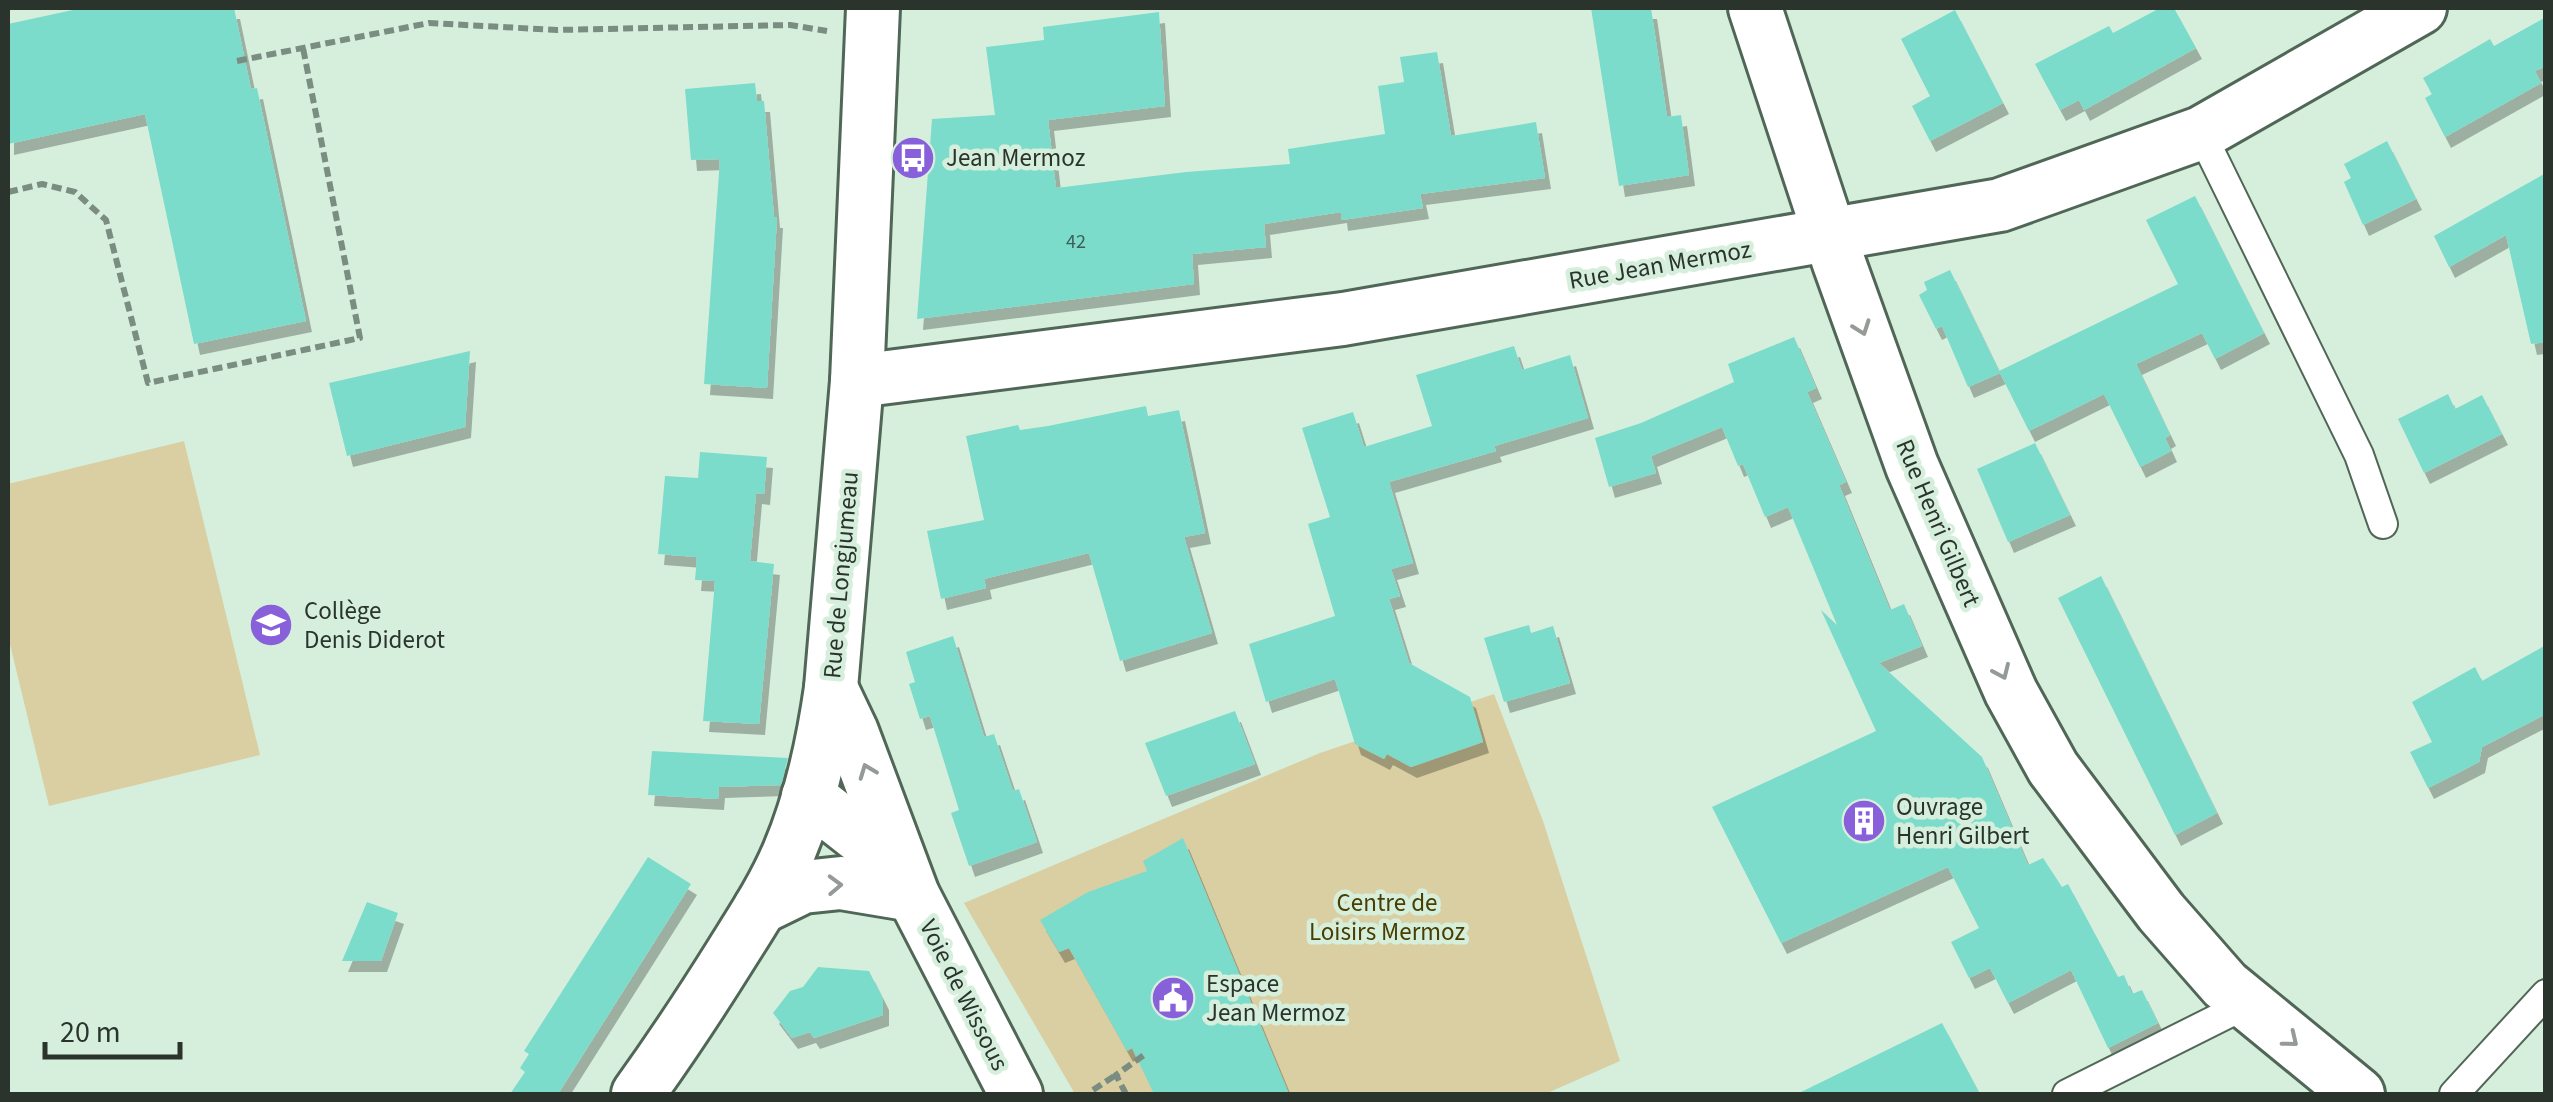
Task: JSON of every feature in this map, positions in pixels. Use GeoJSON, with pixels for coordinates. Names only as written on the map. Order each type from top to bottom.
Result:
{"type":"FeatureCollection","features":[{"type":"Feature","properties":{"kind":"street","name":"Rue Henri Gilbert"},"geometry":{"type":"LineString","coordinates":[[1755,8],[1912,466],[2010,692],[2053,768],[2161,912],[2236,994],[2358,1094]]}},
{"type":"Feature","properties":{"kind":"street","name":"Rue Jean Mermoz"},"geometry":{"type":"LineString","coordinates":[[857,382],[1342,319],[2000,205],[2201,133],[2420,8]]}},
{"type":"Feature","properties":{"kind":"street","name":"Rue de Longjumeau"},"geometry":{"type":"LineString","coordinates":[[638,1094],[680,1036],[760,908],[788,854],[808,796],[831,688],[857,382],[872,23]]}},
{"type":"Feature","properties":{"kind":"street","name":"Voie de Wissous"},"geometry":{"type":"LineString","coordinates":[[831,688],[852,732],[913,895],[1016,1094]]}},
{"type":"Feature","properties":{"kind":"street","name":"Voie de Wissous"},"geometry":{"type":"LineString","coordinates":[[808,796],[868,842],[913,895]]}},
{"type":"Feature","properties":{"kind":"street","name":"Voie de Wissous"},"geometry":{"type":"LineString","coordinates":[[760,908],[803,888],[841,883],[913,895]]}},
{"type":"Feature","properties":{"kind":"lane"},"geometry":{"type":"LineString","coordinates":[[2201,133],[2359,455],[2383,524]]}},
{"type":"Feature","properties":{"kind":"lane"},"geometry":{"type":"LineString","coordinates":[[2066,1094],[2236,994]]}},
{"type":"Feature","properties":{"kind":"lane"},"geometry":{"type":"LineString","coordinates":[[2454,1094],[2546,994]]}},
{"type":"Feature","properties":{"kind":"path"},"geometry":{"type":"LineString","coordinates":[[238,60],[430,24],[556,30],[872,23]]}},
{"type":"Feature","properties":{"kind":"path"},"geometry":{"type":"LineString","coordinates":[[8,192],[42,184],[76,192],[106,220],[148,383],[360,338],[302,48]]}},
{"type":"Feature","properties":{"kind":"path"},"geometry":{"type":"LineString","coordinates":[[1092,1090],[1144,1056]]}},
{"type":"Feature","properties":{"kind":"path"},"geometry":{"type":"LineString","coordinates":[[1116,1075],[1122,1093]]}},
{"type":"Feature","properties":{"kind":"green space"},"geometry":{"type":"Polygon","coordinates":[[[184,441],[260,755],[49,806],[8,636],[8,484],[184,441]]]}},
{"type":"Feature","properties":{"kind":"green space","name":"Centre de Loisirs Mermoz"},"geometry":{"type":"Polygon","coordinates":[[[1494,694],[1543,821],[1620,1061],[1545,1094],[1075,1094],[964,903],[1320,753],[1494,694]]]}},
{"type":"Feature","properties":{"kind":"building"},"geometry":{"type":"Polygon","coordinates":[[[82,8],[234,8],[251,89],[257,88],[306,321],[194,344],[145,114],[8,144],[8,24],[82,8]]]}},
{"type":"Feature","properties":{"kind":"building"},"geometry":{"type":"Polygon","coordinates":[[[1591,8],[1651,8],[1667,117],[1681,115],[1689,175],[1619,186],[1591,8]]]}},
{"type":"Feature","properties":{"kind":"building"},"geometry":{"type":"Polygon","coordinates":[[[2160,8],[2174,8],[2196,48],[2084,110],[2079,100],[2060,110],[2035,64],[2109,26],[2113,33],[2160,8]]]}},
{"type":"Feature","properties":{"kind":"building"},"geometry":{"type":"Polygon","coordinates":[[[1955,10],[2003,103],[1930,141],[1912,106],[1930,96],[1901,39],[1955,10]]]}},
{"type":"Feature","properties":{"kind":"building"},"geometry":{"type":"Polygon","coordinates":[[[1159,12],[1165,106],[1048,120],[1056,188],[1290,164],[1288,149],[1385,134],[1378,86],[1404,82],[1400,57],[1437,52],[1451,136],[1536,122],[1545,178],[1420,194],[1423,208],[1342,220],[1341,212],[1264,224],[1266,247],[1192,254],[1194,284],[917,319],[932,119],[995,115],[986,47],[1044,40],[1043,27],[1159,12]]]}},
{"type":"Feature","properties":{"kind":"building"},"geometry":{"type":"Polygon","coordinates":[[[2546,17],[2546,66],[2535,71],[2541,83],[2445,137],[2425,98],[2432,94],[2423,78],[2490,39],[2494,46],[2546,17]]]}},
{"type":"Feature","properties":{"kind":"building"},"geometry":{"type":"Polygon","coordinates":[[[755,83],[757,101],[764,101],[777,217],[767,388],[704,384],[720,159],[691,160],[685,89],[755,83]]]}},
{"type":"Feature","properties":{"kind":"building"},"geometry":{"type":"Polygon","coordinates":[[[2387,141],[2416,199],[2363,225],[2344,182],[2351,178],[2344,164],[2387,141]]]}},
{"type":"Feature","properties":{"kind":"building"},"geometry":{"type":"Polygon","coordinates":[[[2546,173],[2546,342],[2531,344],[2506,235],[2449,267],[2434,236],[2546,173]]]}},
{"type":"Feature","properties":{"kind":"building"},"geometry":{"type":"Polygon","coordinates":[[[2195,196],[2264,333],[2215,359],[2202,333],[2136,364],[2170,435],[2165,438],[2171,451],[2140,467],[2104,394],[2029,431],[2000,373],[1968,387],[1942,326],[1936,329],[1919,295],[1927,290],[1924,282],[1950,270],[1999,371],[2178,284],[2146,220],[2195,196]]]}},
{"type":"Feature","properties":{"kind":"building"},"geometry":{"type":"Polygon","coordinates":[[[1794,337],[1816,388],[1807,392],[1846,482],[1839,485],[1890,610],[1904,604],[1922,646],[1879,663],[1982,757],[2028,865],[2043,858],[2062,887],[2068,884],[2118,977],[2124,975],[2132,994],[2142,990],[2158,1023],[2108,1048],[2071,970],[2008,1003],[1990,968],[1969,978],[1951,942],[1979,928],[1948,867],[1781,943],[1712,807],[1876,731],[1821,610],[1837,625],[1788,507],[1765,517],[1722,427],[1651,456],[1656,473],[1609,487],[1595,438],[1641,423],[1734,382],[1728,364],[1794,337]]]}},
{"type":"Feature","properties":{"kind":"building"},"geometry":{"type":"Polygon","coordinates":[[[1514,346],[1522,370],[1570,355],[1588,418],[1494,446],[1496,451],[1389,482],[1413,563],[1391,569],[1400,596],[1389,599],[1409,663],[1470,697],[1483,742],[1411,767],[1355,744],[1335,679],[1266,702],[1249,644],[1335,616],[1308,524],[1330,517],[1302,428],[1353,412],[1364,447],[1432,426],[1416,375],[1514,346]]]}},
{"type":"Feature","properties":{"kind":"building"},"geometry":{"type":"Polygon","coordinates":[[[470,351],[465,427],[347,456],[329,383],[470,351]]]}},
{"type":"Feature","properties":{"kind":"building"},"geometry":{"type":"Polygon","coordinates":[[[2448,394],[2455,409],[2482,395],[2502,434],[2424,473],[2398,419],[2448,394]]]}},
{"type":"Feature","properties":{"kind":"building"},"geometry":{"type":"Polygon","coordinates":[[[1146,406],[1148,416],[1179,410],[1205,533],[1184,537],[1212,633],[1120,661],[1089,553],[984,579],[986,588],[941,599],[927,531],[984,520],[966,436],[1018,425],[1020,430],[1048,426],[1146,406]]]}},
{"type":"Feature","properties":{"kind":"building"},"geometry":{"type":"Polygon","coordinates":[[[2035,443],[2070,515],[2008,542],[1977,469],[2035,443]]]}},
{"type":"Feature","properties":{"kind":"building"},"geometry":{"type":"Polygon","coordinates":[[[700,452],[767,457],[764,494],[756,493],[750,561],[774,564],[759,724],[703,721],[715,581],[695,580],[697,557],[658,554],[665,476],[698,478],[700,452]]]}},
{"type":"Feature","properties":{"kind":"building"},"geometry":{"type":"Polygon","coordinates":[[[2101,576],[2217,813],[2175,835],[2058,598],[2101,576]]]}},
{"type":"Feature","properties":{"kind":"building"},"geometry":{"type":"Polygon","coordinates":[[[1529,625],[1531,633],[1553,626],[1570,683],[1504,702],[1484,638],[1529,625]]]}},
{"type":"Feature","properties":{"kind":"building"},"geometry":{"type":"Polygon","coordinates":[[[953,636],[984,737],[994,734],[1013,791],[1019,789],[1037,842],[969,866],[951,813],[959,810],[930,716],[920,719],[909,684],[915,682],[906,652],[953,636]]]}},
{"type":"Feature","properties":{"kind":"building"},"geometry":{"type":"Polygon","coordinates":[[[2546,645],[2546,714],[2482,747],[2479,762],[2428,788],[2410,752],[2432,742],[2412,702],[2475,667],[2482,681],[2546,645]]]}},
{"type":"Feature","properties":{"kind":"building"},"geometry":{"type":"Polygon","coordinates":[[[1235,711],[1255,764],[1166,796],[1145,743],[1235,711]]]}},
{"type":"Feature","properties":{"kind":"building"},"geometry":{"type":"Polygon","coordinates":[[[652,751],[788,758],[781,785],[719,787],[718,799],[648,795],[652,751]]]}},
{"type":"Feature","properties":{"kind":"building","name":"Espace Jean Mermoz"},"geometry":{"type":"Polygon","coordinates":[[[1183,838],[1289,1094],[1154,1094],[1132,1048],[1127,1051],[1069,948],[1059,952],[1040,920],[1088,892],[1147,871],[1143,861],[1183,838]]]}},
{"type":"Feature","properties":{"kind":"building"},"geometry":{"type":"Polygon","coordinates":[[[648,857],[691,884],[558,1094],[510,1094],[525,1072],[520,1068],[529,1054],[524,1051],[648,857]]]}},
{"type":"Feature","properties":{"kind":"building"},"geometry":{"type":"Polygon","coordinates":[[[367,902],[398,913],[381,961],[342,961],[367,902]]]}},
{"type":"Feature","properties":{"kind":"building"},"geometry":{"type":"Polygon","coordinates":[[[818,967],[869,971],[883,999],[883,1015],[814,1038],[810,1032],[792,1038],[773,1013],[790,991],[803,987],[818,967]]]}},
{"type":"Feature","properties":{"kind":"building"},"geometry":{"type":"Polygon","coordinates":[[[1942,1023],[1980,1094],[1797,1094],[1942,1023]]]}},
{"type":"Feature","properties":{"kind":"place","name":"Jean Mermoz"},"geometry":{"type":"Point","coordinates":[913,158]}},
{"type":"Feature","properties":{"kind":"place","name":"Collège Denis Diderot"},"geometry":{"type":"Point","coordinates":[271,625]}},
{"type":"Feature","properties":{"kind":"place","name":"Ouvrage Henri Gilbert"},"geometry":{"type":"Point","coordinates":[1864,821]}},
{"type":"Feature","properties":{"kind":"place","name":"Espace Jean Mermoz"},"geometry":{"type":"Point","coordinates":[1173,998]}}]}
